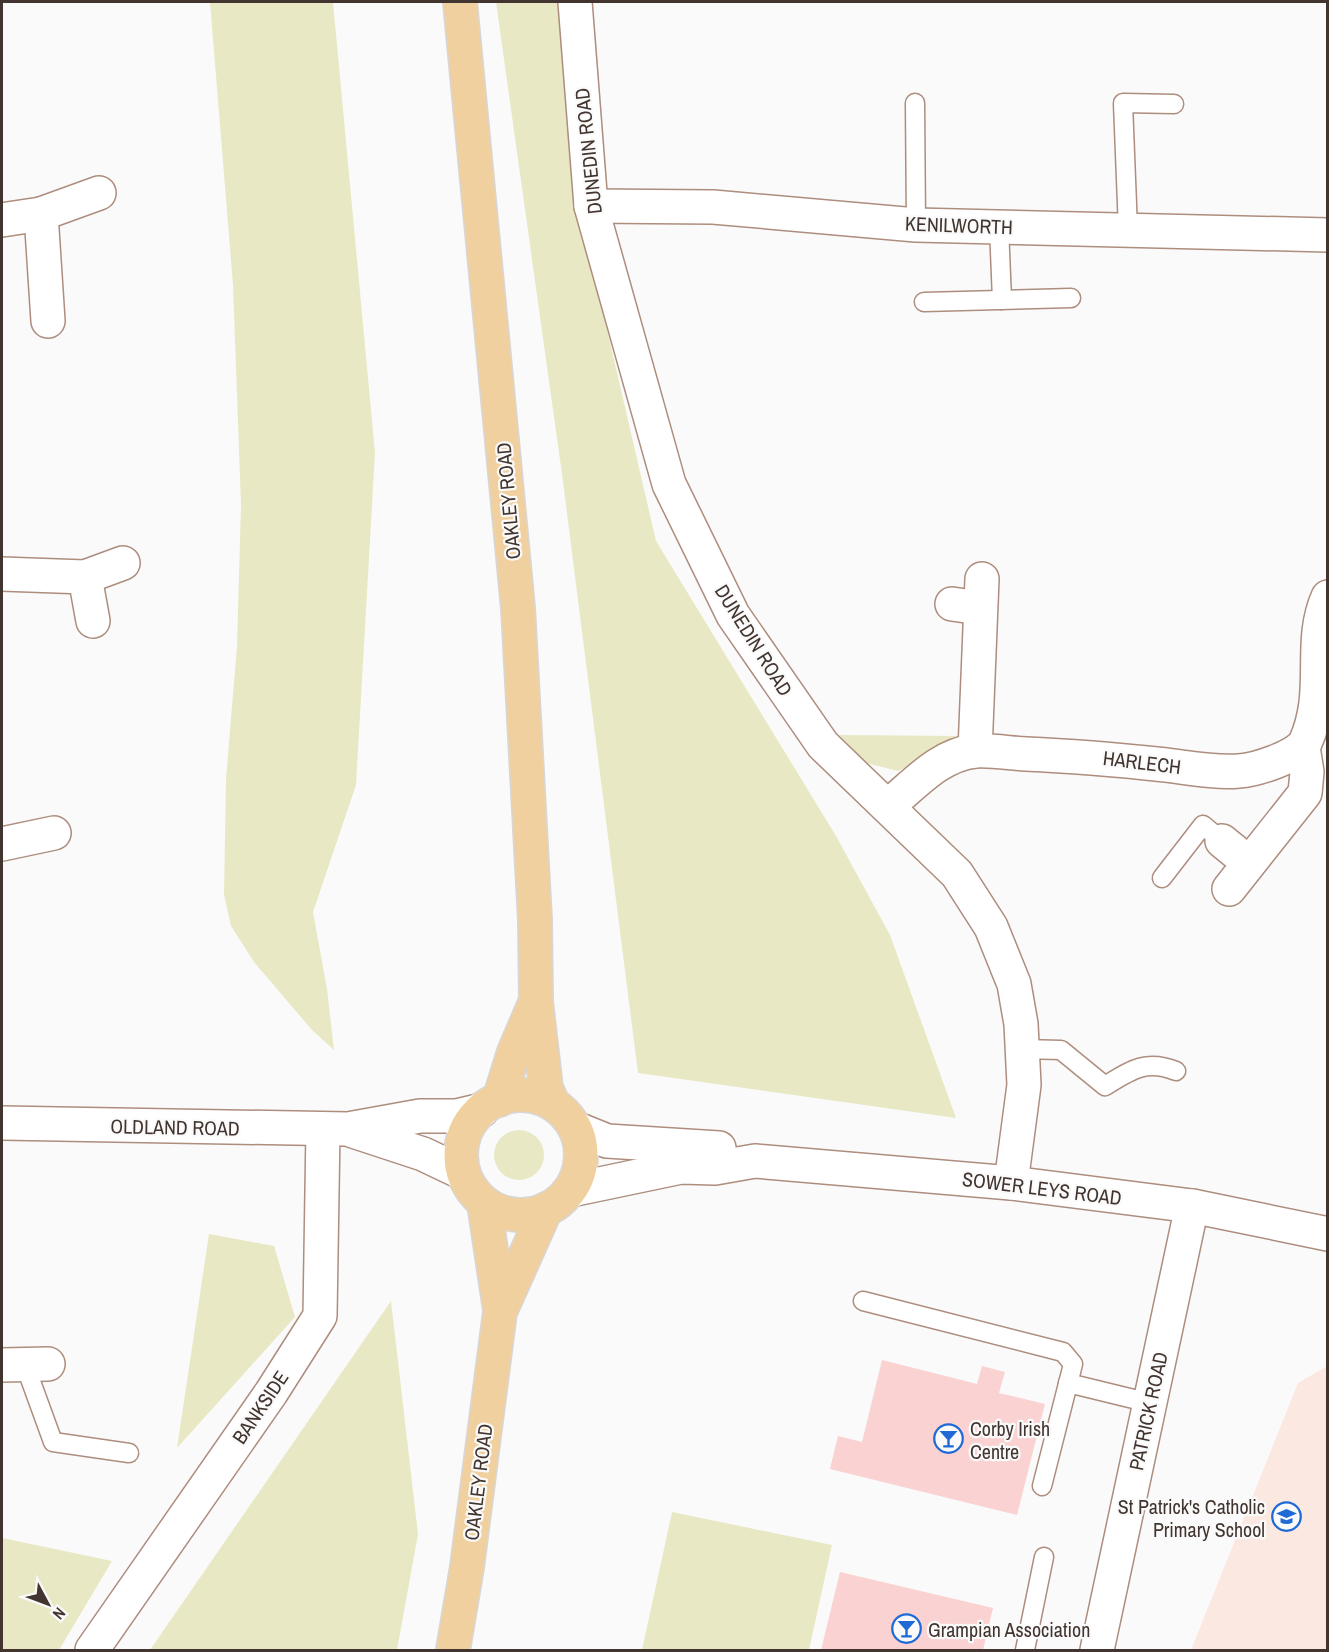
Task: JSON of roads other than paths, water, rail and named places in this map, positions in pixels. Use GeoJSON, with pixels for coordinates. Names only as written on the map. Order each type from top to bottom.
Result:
{"type":"FeatureCollection","features":[{"type":"Feature","properties":{"kind":"main road","name":"OAKLEY ROAD"},"geometry":{"type":"LineString","coordinates":[[460,2],[518,608],[535,920],[536,1002],[546,1088],[553,1104]]}},
{"type":"Feature","properties":{"kind":"main road","name":"OAKLEY ROAD"},"geometry":{"type":"LineString","coordinates":[[490,1105],[536,1002]]}},
{"type":"Feature","properties":{"kind":"main road","name":"OAKLEY ROAD"},"geometry":{"type":"LineString","coordinates":[[453,1650],[467,1567],[500,1312],[484,1203],[468,1184],[463,1173],[460,1154],[464,1133],[475,1115],[512,1095],[534,1096],[553,1104],[569,1118],[582,1150],[580,1171],[558,1200],[500,1312]]}},
{"type":"Feature","properties":{"kind":"main road"},"geometry":{"type":"LineString","coordinates":[[484,1203],[499,1212],[520,1216],[558,1200]]}},
{"type":"Feature","properties":{"kind":"street","name":"DUNEDIN ROAD"},"geometry":{"type":"LineString","coordinates":[[575,2],[591,206],[669,484],[728,605],[823,745],[957,874],[991,927],[1014,984],[1022,1049],[1024,1085],[1011,1182]]}},
{"type":"Feature","properties":{"kind":"street"},"geometry":{"type":"LineString","coordinates":[[2,220],[41,214],[99,193]]}},
{"type":"Feature","properties":{"kind":"street","name":"KENILWORTH"},"geometry":{"type":"LineString","coordinates":[[591,206],[713,207],[915,225],[1328,235]]}},
{"type":"Feature","properties":{"kind":"street"},"geometry":{"type":"LineString","coordinates":[[41,214],[48,321]]}},
{"type":"Feature","properties":{"kind":"street"},"geometry":{"type":"LineString","coordinates":[[2,574],[85,577],[123,563]]}},
{"type":"Feature","properties":{"kind":"street"},"geometry":{"type":"LineString","coordinates":[[85,577],[93,621]]}},
{"type":"Feature","properties":{"kind":"street"},"geometry":{"type":"LineString","coordinates":[[971,597],[975,751]]}},
{"type":"Feature","properties":{"kind":"street"},"geometry":{"type":"LineString","coordinates":[[1229,889],[1305,793],[1307,772],[1303,747],[1317,723],[1321,705],[1323,682],[1321,639],[1324,606],[1328,597]]}},
{"type":"Feature","properties":{"kind":"street","name":"HARLECH"},"geometry":{"type":"LineString","coordinates":[[888,806],[942,760],[975,751],[1106,757],[1215,771],[1240,771],[1265,766],[1303,747]]}},
{"type":"Feature","properties":{"kind":"street"},"geometry":{"type":"LineString","coordinates":[[2,844],[54,833]]}},
{"type":"Feature","properties":{"kind":"street"},"geometry":{"type":"LineString","coordinates":[[1222,841],[1249,863]]}},
{"type":"Feature","properties":{"kind":"street","name":"OLDLAND ROAD"},"geometry":{"type":"LineString","coordinates":[[2,1123],[335,1129],[420,1116],[456,1116],[490,1105]]}},
{"type":"Feature","properties":{"kind":"street","name":"SOWER LEYS ROAD"},"geometry":{"type":"LineString","coordinates":[[575,1128],[607,1141],[724,1148],[755,1161]]}},
{"type":"Feature","properties":{"kind":"street","name":"OLDLAND ROAD"},"geometry":{"type":"LineString","coordinates":[[335,1129],[423,1154],[463,1173]]}},
{"type":"Feature","properties":{"kind":"street","name":"BANKSIDE"},"geometry":{"type":"LineString","coordinates":[[92,1650],[271,1393],[320,1316],[335,1129]]}},
{"type":"Feature","properties":{"kind":"street","name":"SOWER LEYS ROAD"},"geometry":{"type":"LineString","coordinates":[[558,1200],[681,1167],[715,1168],[755,1161],[1011,1182],[1192,1206],[1328,1234]]}},
{"type":"Feature","properties":{"kind":"street","name":"PATRICK ROAD"},"geometry":{"type":"LineString","coordinates":[[1097,1650],[1192,1206]]}},
{"type":"Feature","properties":{"kind":"lane"},"geometry":{"type":"LineString","coordinates":[[915,103],[915,225]]}},
{"type":"Feature","properties":{"kind":"lane"},"geometry":{"type":"LineString","coordinates":[[1128,230],[1123,103],[1174,104]]}},
{"type":"Feature","properties":{"kind":"lane"},"geometry":{"type":"LineString","coordinates":[[999,227],[1002,300]]}},
{"type":"Feature","properties":{"kind":"lane"},"geometry":{"type":"LineString","coordinates":[[924,302],[1071,298]]}},
{"type":"Feature","properties":{"kind":"lane"},"geometry":{"type":"LineString","coordinates":[[1162,878],[1203,825],[1222,841]]}},
{"type":"Feature","properties":{"kind":"lane"},"geometry":{"type":"LineString","coordinates":[[1022,1049],[1061,1050],[1105,1086],[1136,1067],[1160,1065],[1176,1071]]}},
{"type":"Feature","properties":{"kind":"lane"},"geometry":{"type":"LineString","coordinates":[[863,1301],[1063,1352],[1073,1364],[1042,1486]]}},
{"type":"Feature","properties":{"kind":"lane"},"geometry":{"type":"LineString","coordinates":[[25,1365],[53,1442],[129,1453]]}},
{"type":"Feature","properties":{"kind":"lane"},"geometry":{"type":"LineString","coordinates":[[1068,1383],[1150,1403]]}},
{"type":"Feature","properties":{"kind":"lane"},"geometry":{"type":"LineString","coordinates":[[1025,1650],[1044,1557]]}},
{"type":"Feature","properties":{"kind":"place","name":"Corby Irish Centre"},"geometry":{"type":"Point","coordinates":[949,1439]}},
{"type":"Feature","properties":{"kind":"place","name":"St Patrick's Catholic Primary School"},"geometry":{"type":"Point","coordinates":[1286,1517]}},
{"type":"Feature","properties":{"kind":"place","name":"Grampian Association"},"geometry":{"type":"Point","coordinates":[907,1629]}}]}
